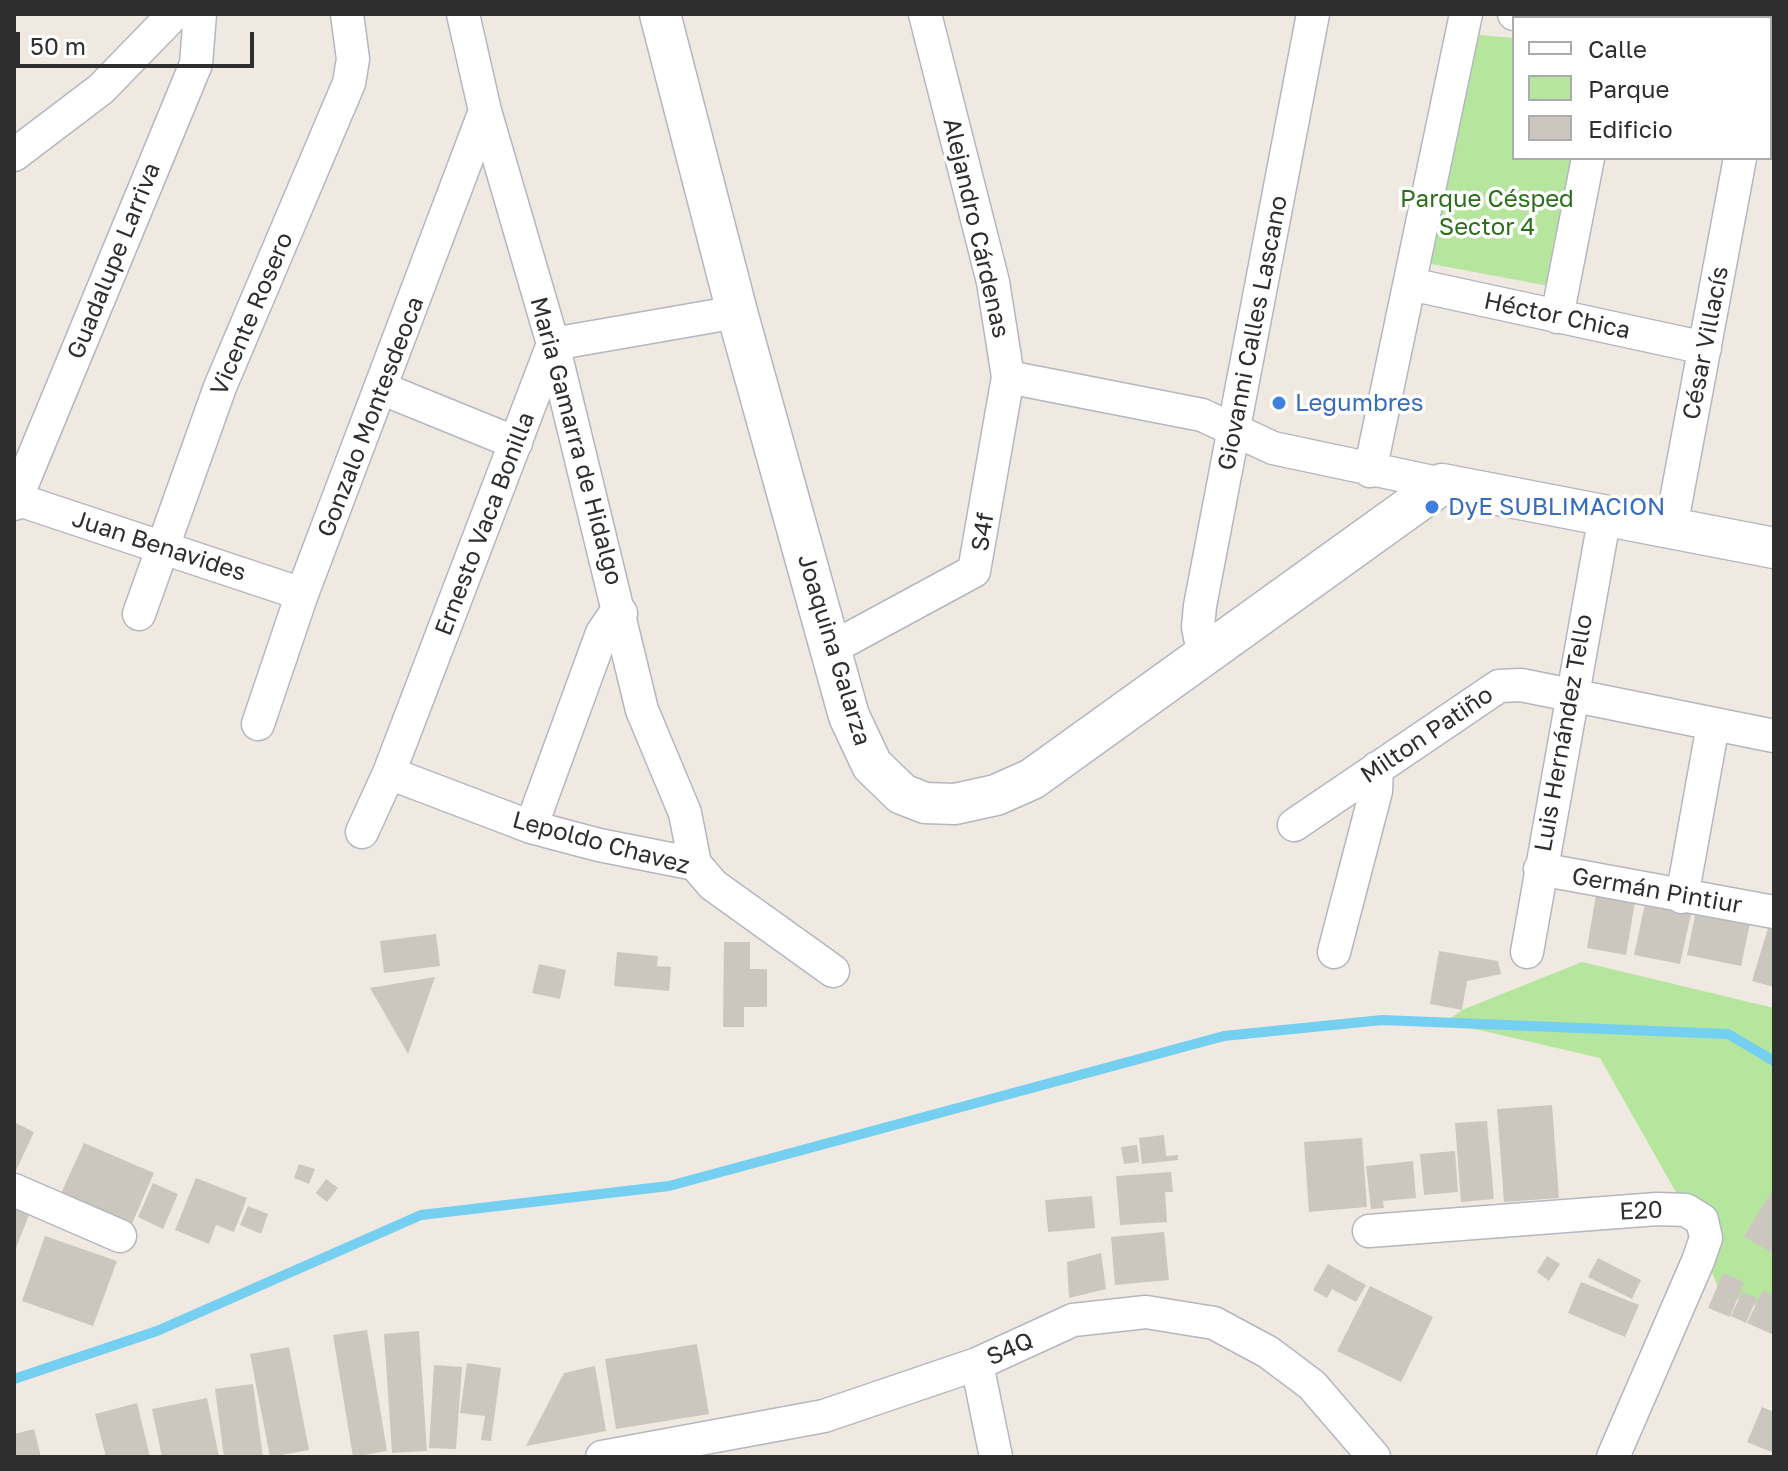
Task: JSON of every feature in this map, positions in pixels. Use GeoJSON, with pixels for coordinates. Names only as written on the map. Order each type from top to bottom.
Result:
{"type":"FeatureCollection","features":[{"type":"Feature","properties":{"kind":"street"},"geometry":{"type":"LineString","coordinates":[[14,155],[101,89],[174,14]]}},
{"type":"Feature","properties":{"kind":"street","name":"Guadalupe Larriva"},"geometry":{"type":"LineString","coordinates":[[15,502],[196,64],[200,14]]}},
{"type":"Feature","properties":{"kind":"street","name":"Vicente Rosero"},"geometry":{"type":"LineString","coordinates":[[139,614],[220,387],[349,83],[353,59],[347,14]]}},
{"type":"Feature","properties":{"kind":"street","name":"Maria Gamarra de Hidalgo"},"geometry":{"type":"LineString","coordinates":[[463,14],[485,111],[553,344],[621,613],[642,710],[685,813],[695,864]]}},
{"type":"Feature","properties":{"kind":"street","name":"Joaquina Galarza"},"geometry":{"type":"LineString","coordinates":[[660,14],[737,312],[849,716],[872,765],[902,794],[939,805],[978,800],[1032,779],[1203,652],[1442,484]]}},
{"type":"Feature","properties":{"kind":"street","name":"Alejandro Cárdenas"},"geometry":{"type":"LineString","coordinates":[[925,14],[993,282],[1008,377]]}},
{"type":"Feature","properties":{"kind":"street","name":"Giovanni Calles Lascano"},"geometry":{"type":"LineString","coordinates":[[1203,652],[1198,627],[1200,606],[1313,14]]}},
{"type":"Feature","properties":{"kind":"street"},"geometry":{"type":"LineString","coordinates":[[1370,471],[1466,14]]}},
{"type":"Feature","properties":{"kind":"street","name":"Gonzalo Montesdeoca"},"geometry":{"type":"LineString","coordinates":[[258,724],[302,594],[383,389],[485,111]]}},
{"type":"Feature","properties":{"kind":"street"},"geometry":{"type":"LineString","coordinates":[[1557,317],[1588,160]]}},
{"type":"Feature","properties":{"kind":"street","name":"César Villacís"},"geometry":{"type":"LineString","coordinates":[[1671,527],[1740,160]]}},
{"type":"Feature","properties":{"kind":"street","name":"Héctor Chica"},"geometry":{"type":"LineString","coordinates":[[1410,284],[1705,348]]}},
{"type":"Feature","properties":{"kind":"street"},"geometry":{"type":"LineString","coordinates":[[553,344],[737,312]]}},
{"type":"Feature","properties":{"kind":"street","name":"Ernesto Vaca Bonilla"},"geometry":{"type":"LineString","coordinates":[[362,832],[389,773],[553,344]]}},
{"type":"Feature","properties":{"kind":"street"},"geometry":{"type":"LineString","coordinates":[[1008,377],[1202,415],[1273,448],[1370,471],[1774,548]]}},
{"type":"Feature","properties":{"kind":"street","name":"S4f"},"geometry":{"type":"LineString","coordinates":[[830,649],[974,571],[1008,377]]}},
{"type":"Feature","properties":{"kind":"street"},"geometry":{"type":"LineString","coordinates":[[383,389],[516,443]]}},
{"type":"Feature","properties":{"kind":"street","name":"Juan Benavides"},"geometry":{"type":"LineString","coordinates":[[15,502],[164,547],[302,594]]}},
{"type":"Feature","properties":{"kind":"street","name":"Luis Hernández Tello"},"geometry":{"type":"LineString","coordinates":[[1527,952],[1605,515]]}},
{"type":"Feature","properties":{"kind":"street"},"geometry":{"type":"LineString","coordinates":[[531,827],[602,633],[613,617],[621,613]]}},
{"type":"Feature","properties":{"kind":"street","name":"Milton Patiño"},"geometry":{"type":"LineString","coordinates":[[1294,825],[1499,686],[1521,685],[1571,698],[1774,736]]}},
{"type":"Feature","properties":{"kind":"street"},"geometry":{"type":"LineString","coordinates":[[1682,897],[1713,725]]}},
{"type":"Feature","properties":{"kind":"street"},"geometry":{"type":"LineString","coordinates":[[1334,952],[1376,791],[1377,768]]}},
{"type":"Feature","properties":{"kind":"street","name":"Lepoldo Chavez"},"geometry":{"type":"LineString","coordinates":[[389,773],[531,827],[695,864],[713,885],[833,971]]}},
{"type":"Feature","properties":{"kind":"street","name":"Germán Pintiur"},"geometry":{"type":"LineString","coordinates":[[1540,869],[1774,912]]}},
{"type":"Feature","properties":{"kind":"street"},"geometry":{"type":"LineString","coordinates":[[14,1190],[120,1236]]}},
{"type":"Feature","properties":{"kind":"street","name":"E20"},"geometry":{"type":"LineString","coordinates":[[1369,1231],[1657,1209],[1686,1210],[1702,1220],[1706,1238],[1698,1261],[1613,1457]]}},
{"type":"Feature","properties":{"kind":"street","name":"S4Q"},"geometry":{"type":"LineString","coordinates":[[602,1457],[824,1416],[977,1364],[1073,1320],[1146,1312],[1214,1323],[1268,1352],[1312,1385],[1374,1457]]}},
{"type":"Feature","properties":{"kind":"street"},"geometry":{"type":"LineString","coordinates":[[977,1364],[996,1457]]}},
{"type":"Feature","properties":{"kind":"green space","name":"Parque Césped Sector 4"},"geometry":{"type":"Polygon","coordinates":[[[1454,33],[1512,38],[1512,160],[1580,160],[1554,287],[1416,261],[1454,33]]]}},
{"type":"Feature","properties":{"kind":"green space"},"geometry":{"type":"Polygon","coordinates":[[[1582,962],[1774,1008],[1774,1313],[1720,1292],[1686,1210],[1600,1058],[1445,1022],[1462,1010],[1582,962]]]}},
{"type":"Feature","properties":{"kind":"building"},"geometry":{"type":"Polygon","coordinates":[[[1597,889],[1636,896],[1626,955],[1587,948],[1597,889]]]}},
{"type":"Feature","properties":{"kind":"building"},"geometry":{"type":"Polygon","coordinates":[[[1645,904],[1691,914],[1680,964],[1634,955],[1645,904]]]}},
{"type":"Feature","properties":{"kind":"building"},"geometry":{"type":"Polygon","coordinates":[[[1697,906],[1751,918],[1741,966],[1687,955],[1697,906]]]}},
{"type":"Feature","properties":{"kind":"building"},"geometry":{"type":"Polygon","coordinates":[[[1769,925],[1774,926],[1774,987],[1752,981],[1769,925]]]}},
{"type":"Feature","properties":{"kind":"building"},"geometry":{"type":"Polygon","coordinates":[[[436,934],[440,966],[384,973],[380,941],[436,934]]]}},
{"type":"Feature","properties":{"kind":"building"},"geometry":{"type":"Polygon","coordinates":[[[724,942],[750,942],[750,969],[767,969],[767,1007],[744,1007],[744,1027],[723,1027],[724,942]]]}},
{"type":"Feature","properties":{"kind":"building"},"geometry":{"type":"Polygon","coordinates":[[[1439,951],[1498,961],[1501,974],[1467,981],[1462,1010],[1430,1004],[1439,951]]]}},
{"type":"Feature","properties":{"kind":"building"},"geometry":{"type":"Polygon","coordinates":[[[617,952],[658,956],[657,966],[671,967],[669,991],[614,986],[617,952]]]}},
{"type":"Feature","properties":{"kind":"building"},"geometry":{"type":"Polygon","coordinates":[[[539,964],[566,970],[560,999],[532,993],[539,964]]]}},
{"type":"Feature","properties":{"kind":"building"},"geometry":{"type":"Polygon","coordinates":[[[435,977],[408,1054],[370,988],[435,977]]]}},
{"type":"Feature","properties":{"kind":"building"},"geometry":{"type":"Polygon","coordinates":[[[1552,1105],[1559,1198],[1504,1202],[1497,1109],[1552,1105]]]}},
{"type":"Feature","properties":{"kind":"building"},"geometry":{"type":"Polygon","coordinates":[[[1487,1121],[1494,1199],[1461,1202],[1455,1123],[1487,1121]]]}},
{"type":"Feature","properties":{"kind":"building"},"geometry":{"type":"Polygon","coordinates":[[[14,1122],[34,1132],[14,1175],[14,1122]]]}},
{"type":"Feature","properties":{"kind":"building"},"geometry":{"type":"Polygon","coordinates":[[[1164,1135],[1166,1156],[1178,1155],[1178,1160],[1142,1164],[1139,1138],[1164,1135]]]}},
{"type":"Feature","properties":{"kind":"building"},"geometry":{"type":"Polygon","coordinates":[[[1362,1138],[1367,1207],[1309,1212],[1304,1142],[1362,1138]]]}},
{"type":"Feature","properties":{"kind":"building"},"geometry":{"type":"Polygon","coordinates":[[[84,1143],[154,1173],[128,1233],[57,1202],[84,1143]]]}},
{"type":"Feature","properties":{"kind":"building"},"geometry":{"type":"Polygon","coordinates":[[[1137,1145],[1139,1162],[1124,1164],[1121,1147],[1137,1145]]]}},
{"type":"Feature","properties":{"kind":"building"},"geometry":{"type":"Polygon","coordinates":[[[1455,1151],[1458,1192],[1424,1195],[1420,1154],[1455,1151]]]}},
{"type":"Feature","properties":{"kind":"building"},"geometry":{"type":"Polygon","coordinates":[[[1413,1161],[1416,1198],[1383,1201],[1384,1208],[1371,1209],[1366,1166],[1413,1161]]]}},
{"type":"Feature","properties":{"kind":"building"},"geometry":{"type":"Polygon","coordinates":[[[299,1164],[315,1169],[309,1184],[294,1178],[299,1164]]]}},
{"type":"Feature","properties":{"kind":"building"},"geometry":{"type":"Polygon","coordinates":[[[1171,1172],[1173,1192],[1165,1192],[1167,1222],[1120,1225],[1116,1176],[1171,1172]]]}},
{"type":"Feature","properties":{"kind":"building"},"geometry":{"type":"Polygon","coordinates":[[[196,1178],[247,1198],[234,1232],[216,1225],[209,1244],[175,1230],[196,1178]]]}},
{"type":"Feature","properties":{"kind":"building"},"geometry":{"type":"Polygon","coordinates":[[[326,1179],[338,1188],[327,1202],[316,1193],[326,1179]]]}},
{"type":"Feature","properties":{"kind":"building"},"geometry":{"type":"Polygon","coordinates":[[[153,1183],[178,1194],[163,1229],[138,1217],[153,1183]]]}},
{"type":"Feature","properties":{"kind":"building"},"geometry":{"type":"Polygon","coordinates":[[[1772,1191],[1774,1193],[1774,1254],[1744,1236],[1772,1191]]]}},
{"type":"Feature","properties":{"kind":"building"},"geometry":{"type":"Polygon","coordinates":[[[1092,1196],[1095,1228],[1048,1232],[1045,1200],[1092,1196]]]}},
{"type":"Feature","properties":{"kind":"building"},"geometry":{"type":"Polygon","coordinates":[[[14,1198],[33,1205],[14,1253],[14,1198]]]}},
{"type":"Feature","properties":{"kind":"building"},"geometry":{"type":"Polygon","coordinates":[[[248,1206],[268,1214],[261,1234],[240,1225],[248,1206]]]}},
{"type":"Feature","properties":{"kind":"building"},"geometry":{"type":"Polygon","coordinates":[[[1164,1232],[1169,1280],[1115,1285],[1111,1237],[1164,1232]]]}},
{"type":"Feature","properties":{"kind":"building"},"geometry":{"type":"Polygon","coordinates":[[[45,1236],[117,1261],[93,1326],[22,1301],[45,1236]]]}},
{"type":"Feature","properties":{"kind":"building"},"geometry":{"type":"Polygon","coordinates":[[[1101,1253],[1106,1289],[1069,1298],[1067,1262],[1101,1253]]]}},
{"type":"Feature","properties":{"kind":"building"},"geometry":{"type":"Polygon","coordinates":[[[1547,1256],[1560,1264],[1549,1281],[1537,1272],[1547,1256]]]}},
{"type":"Feature","properties":{"kind":"building"},"geometry":{"type":"Polygon","coordinates":[[[1598,1258],[1641,1280],[1632,1299],[1588,1277],[1598,1258]]]}},
{"type":"Feature","properties":{"kind":"building"},"geometry":{"type":"Polygon","coordinates":[[[1328,1264],[1366,1285],[1356,1302],[1332,1289],[1327,1298],[1313,1290],[1328,1264]]]}},
{"type":"Feature","properties":{"kind":"building"},"geometry":{"type":"Polygon","coordinates":[[[1723,1273],[1744,1282],[1730,1317],[1708,1308],[1723,1273]]]}},
{"type":"Feature","properties":{"kind":"building"},"geometry":{"type":"Polygon","coordinates":[[[1581,1282],[1639,1305],[1625,1337],[1568,1313],[1581,1282]]]}},
{"type":"Feature","properties":{"kind":"building"},"geometry":{"type":"Polygon","coordinates":[[[1370,1286],[1433,1317],[1401,1382],[1337,1351],[1370,1286]]]}},
{"type":"Feature","properties":{"kind":"building"},"geometry":{"type":"Polygon","coordinates":[[[1763,1290],[1774,1295],[1774,1335],[1747,1323],[1763,1290]]]}},
{"type":"Feature","properties":{"kind":"building"},"geometry":{"type":"Polygon","coordinates":[[[1742,1292],[1757,1298],[1746,1323],[1731,1316],[1742,1292]]]}},
{"type":"Feature","properties":{"kind":"building"},"geometry":{"type":"Polygon","coordinates":[[[367,1330],[387,1451],[353,1457],[333,1335],[367,1330]]]}},
{"type":"Feature","properties":{"kind":"building"},"geometry":{"type":"Polygon","coordinates":[[[419,1331],[427,1451],[392,1453],[384,1334],[419,1331]]]}},
{"type":"Feature","properties":{"kind":"building"},"geometry":{"type":"Polygon","coordinates":[[[697,1344],[709,1414],[616,1429],[605,1359],[697,1344]]]}},
{"type":"Feature","properties":{"kind":"building"},"geometry":{"type":"Polygon","coordinates":[[[289,1347],[309,1450],[270,1457],[250,1354],[289,1347]]]}},
{"type":"Feature","properties":{"kind":"building"},"geometry":{"type":"Polygon","coordinates":[[[467,1363],[501,1368],[491,1441],[481,1440],[485,1416],[460,1413],[467,1363]]]}},
{"type":"Feature","properties":{"kind":"building"},"geometry":{"type":"Polygon","coordinates":[[[434,1365],[462,1367],[456,1449],[429,1448],[434,1365]]]}},
{"type":"Feature","properties":{"kind":"building"},"geometry":{"type":"Polygon","coordinates":[[[595,1366],[606,1431],[526,1446],[564,1373],[595,1366]]]}},
{"type":"Feature","properties":{"kind":"building"},"geometry":{"type":"Polygon","coordinates":[[[253,1384],[263,1457],[224,1457],[215,1389],[253,1384]]]}},
{"type":"Feature","properties":{"kind":"building"},"geometry":{"type":"Polygon","coordinates":[[[207,1398],[219,1457],[162,1457],[152,1409],[207,1398]]]}},
{"type":"Feature","properties":{"kind":"building"},"geometry":{"type":"Polygon","coordinates":[[[137,1403],[150,1457],[106,1457],[95,1414],[137,1403]]]}},
{"type":"Feature","properties":{"kind":"building"},"geometry":{"type":"Polygon","coordinates":[[[1762,1407],[1774,1412],[1774,1453],[1747,1442],[1762,1407]]]}},
{"type":"Feature","properties":{"kind":"building"},"geometry":{"type":"Polygon","coordinates":[[[34,1429],[41,1457],[14,1457],[14,1434],[34,1429]]]}},
{"type":"Feature","properties":{"kind":"waterway"},"geometry":{"type":"LineString","coordinates":[[14,1379],[157,1331],[421,1215],[669,1186],[1224,1036],[1382,1020],[1728,1034],[1774,1061]]}},
{"type":"Feature","properties":{"kind":"place","name":"Legumbres"},"geometry":{"type":"Point","coordinates":[1279,403]}},
{"type":"Feature","properties":{"kind":"place","name":"DyE SUBLIMACION"},"geometry":{"type":"Point","coordinates":[1432,507]}}]}
